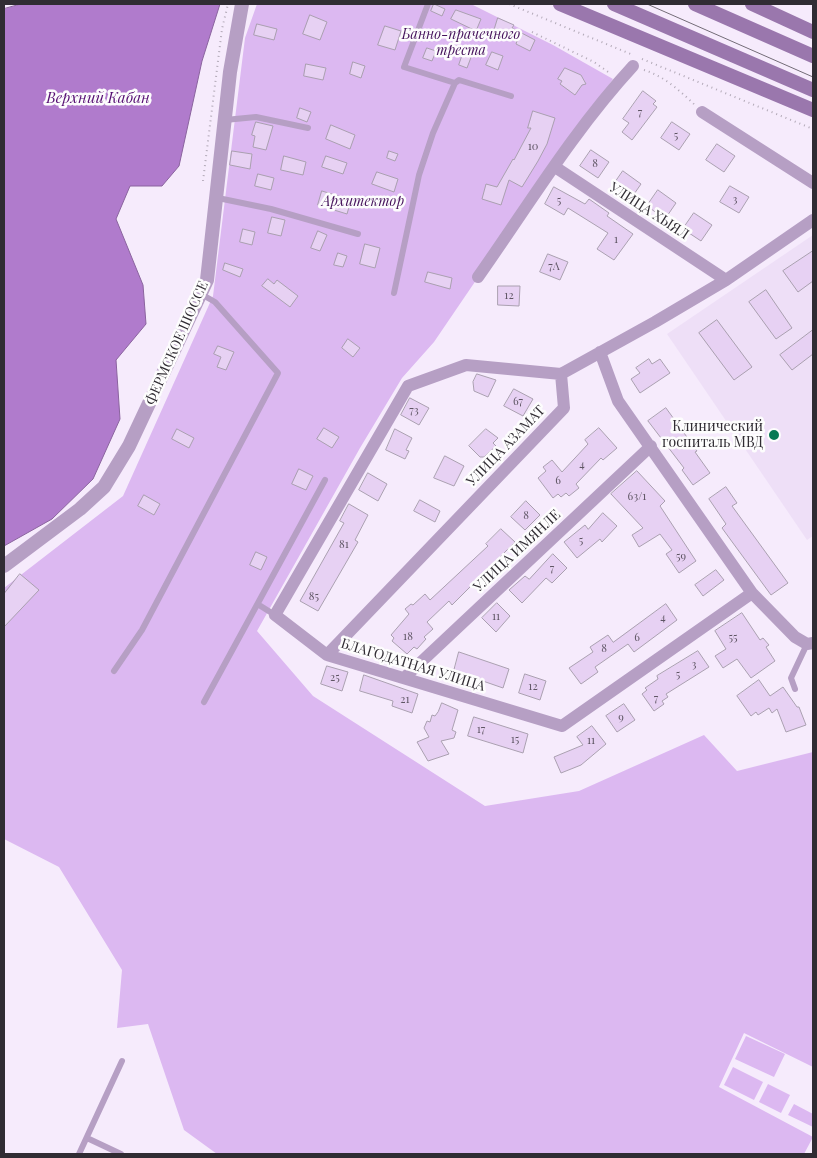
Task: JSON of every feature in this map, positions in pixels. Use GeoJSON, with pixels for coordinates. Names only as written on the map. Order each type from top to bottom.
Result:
{"type":"FeatureCollection","features":[{"type":"Feature","properties":{"kind":"main road"},"geometry":{"type":"LineString","coordinates":[[560,4],[813,110]]}},
{"type":"Feature","properties":{"kind":"main road"},"geometry":{"type":"LineString","coordinates":[[614,4],[813,90]]}},
{"type":"Feature","properties":{"kind":"main road"},"geometry":{"type":"LineString","coordinates":[[695,4],[813,56]]}},
{"type":"Feature","properties":{"kind":"main road"},"geometry":{"type":"LineString","coordinates":[[752,4],[813,32]]}},
{"type":"Feature","properties":{"kind":"street","name":"ФЕРМСКОЕ ШОССЕ"},"geometry":{"type":"LineString","coordinates":[[4,566],[80,509],[104,487],[129,446],[207,280],[218,198],[230,72],[242,4]]}},
{"type":"Feature","properties":{"kind":"street"},"geometry":{"type":"LineString","coordinates":[[478,277],[555,167],[619,81],[633,66]]}},
{"type":"Feature","properties":{"kind":"street"},"geometry":{"type":"LineString","coordinates":[[702,112],[813,183]]}},
{"type":"Feature","properties":{"kind":"street","name":"УЛИЦА ХЫЯЛ"},"geometry":{"type":"LineString","coordinates":[[555,167],[726,280]]}},
{"type":"Feature","properties":{"kind":"street"},"geometry":{"type":"LineString","coordinates":[[275,616],[408,386],[466,365],[561,374],[726,280],[813,220]]}},
{"type":"Feature","properties":{"kind":"street"},"geometry":{"type":"LineString","coordinates":[[600,352],[618,401],[752,592],[795,637],[810,643]]}},
{"type":"Feature","properties":{"kind":"street","name":"УЛИЦА АЗАМАТ"},"geometry":{"type":"LineString","coordinates":[[327,655],[564,408],[561,374]]}},
{"type":"Feature","properties":{"kind":"street","name":"УЛИЦА ИМЯНЛЕ"},"geometry":{"type":"LineString","coordinates":[[404,678],[651,446]]}},
{"type":"Feature","properties":{"kind":"street","name":"БЛАГОДАТНАЯ УЛИЦА"},"geometry":{"type":"LineString","coordinates":[[275,616],[327,655],[562,726],[752,592]]}},
{"type":"Feature","properties":{"kind":"lane"},"geometry":{"type":"LineString","coordinates":[[428,4],[404,67],[454,83]]}},
{"type":"Feature","properties":{"kind":"lane"},"geometry":{"type":"LineString","coordinates":[[394,293],[419,175],[433,133],[454,83],[459,80],[511,96]]}},
{"type":"Feature","properties":{"kind":"lane"},"geometry":{"type":"LineString","coordinates":[[225,120],[256,118],[308,128]]}},
{"type":"Feature","properties":{"kind":"lane"},"geometry":{"type":"LineString","coordinates":[[218,198],[271,209],[358,234]]}},
{"type":"Feature","properties":{"kind":"lane"},"geometry":{"type":"LineString","coordinates":[[114,671],[142,630],[241,447],[278,373],[216,302],[201,294]]}},
{"type":"Feature","properties":{"kind":"lane"},"geometry":{"type":"LineString","coordinates":[[204,702],[259,605],[325,480]]}},
{"type":"Feature","properties":{"kind":"lane"},"geometry":{"type":"LineString","coordinates":[[259,605],[275,616]]}},
{"type":"Feature","properties":{"kind":"lane"},"geometry":{"type":"LineString","coordinates":[[795,689],[791,678],[810,643]]}},
{"type":"Feature","properties":{"kind":"lane"},"geometry":{"type":"LineString","coordinates":[[80,1154],[122,1061]]}},
{"type":"Feature","properties":{"kind":"lane"},"geometry":{"type":"LineString","coordinates":[[87,1138],[121,1154]]}},
{"type":"Feature","properties":{"kind":"path"},"geometry":{"type":"LineString","coordinates":[[203,180],[222,29],[228,4]]}},
{"type":"Feature","properties":{"kind":"path"},"geometry":{"type":"LineString","coordinates":[[509,4],[813,129]]}},
{"type":"Feature","properties":{"kind":"path"},"geometry":{"type":"LineString","coordinates":[[532,32],[594,62],[619,81]]}},
{"type":"Feature","properties":{"kind":"path"},"geometry":{"type":"LineString","coordinates":[[633,66],[656,74],[681,91],[702,112]]}},
{"type":"Feature","properties":{"kind":"shaded area","name":"Клинический госпиталь МВД"},"geometry":{"type":"Polygon","coordinates":[[[813,235],[813,536],[807,540],[667,334],[813,235]]]}},
{"type":"Feature","properties":{"kind":"green space"},"geometry":{"type":"Polygon","coordinates":[[[257,4],[471,4],[553,45],[613,79],[434,342],[402,378],[360,448],[257,631],[313,696],[485,806],[579,791],[704,735],[737,771],[813,752],[813,1067],[744,1033],[719,1087],[813,1137],[804,1154],[217,1154],[184,1130],[148,1024],[117,1028],[122,970],[59,867],[4,839],[4,588],[123,496],[213,296],[245,38],[257,4]]]}},
{"type":"Feature","properties":{"kind":"green space"},"geometry":{"type":"Polygon","coordinates":[[[746,1036],[785,1054],[774,1077],[735,1059],[746,1036]]]}},
{"type":"Feature","properties":{"kind":"green space"},"geometry":{"type":"Polygon","coordinates":[[[733,1067],[763,1082],[754,1100],[724,1085],[733,1067]]]}},
{"type":"Feature","properties":{"kind":"green space"},"geometry":{"type":"Polygon","coordinates":[[[768,1084],[790,1095],[781,1113],[759,1102],[768,1084]]]}},
{"type":"Feature","properties":{"kind":"green space"},"geometry":{"type":"Polygon","coordinates":[[[794,1104],[813,1114],[813,1127],[788,1115],[794,1104]]]}},
{"type":"Feature","properties":{"kind":"water","name":"Верхний Кабан"},"geometry":{"type":"Polygon","coordinates":[[[21,4],[220,4],[202,61],[179,166],[162,186],[130,186],[116,219],[143,285],[146,324],[116,360],[120,419],[93,479],[52,519],[4,546],[4,9],[21,4]]]}},
{"type":"Feature","properties":{"kind":"building"},"geometry":{"type":"Polygon","coordinates":[[[434,4],[445,9],[442,16],[431,11],[434,4]]]}},
{"type":"Feature","properties":{"kind":"building"},"geometry":{"type":"Polygon","coordinates":[[[456,10],[481,19],[476,31],[451,19],[456,10]]]}},
{"type":"Feature","properties":{"kind":"building"},"geometry":{"type":"Polygon","coordinates":[[[310,15],[327,22],[320,40],[303,34],[310,15]]]}},
{"type":"Feature","properties":{"kind":"building"},"geometry":{"type":"Polygon","coordinates":[[[498,18],[514,25],[512,28],[535,40],[530,51],[516,44],[517,41],[494,31],[498,18]]]}},
{"type":"Feature","properties":{"kind":"building"},"geometry":{"type":"Polygon","coordinates":[[[257,24],[277,29],[274,40],[254,35],[257,24]]]}},
{"type":"Feature","properties":{"kind":"building"},"geometry":{"type":"Polygon","coordinates":[[[385,26],[401,31],[395,50],[378,45],[385,26]]]}},
{"type":"Feature","properties":{"kind":"building"},"geometry":{"type":"Polygon","coordinates":[[[427,48],[436,51],[432,61],[423,58],[427,48]]]}},
{"type":"Feature","properties":{"kind":"building"},"geometry":{"type":"Polygon","coordinates":[[[465,48],[473,52],[467,68],[459,65],[465,48]]]}},
{"type":"Feature","properties":{"kind":"building"},"geometry":{"type":"Polygon","coordinates":[[[492,52],[503,56],[498,70],[486,65],[492,52]]]}},
{"type":"Feature","properties":{"kind":"building"},"geometry":{"type":"Polygon","coordinates":[[[353,62],[365,66],[361,78],[350,74],[353,62]]]}},
{"type":"Feature","properties":{"kind":"building"},"geometry":{"type":"Polygon","coordinates":[[[306,64],[326,68],[323,80],[304,76],[306,64]]]}},
{"type":"Feature","properties":{"kind":"building"},"geometry":{"type":"Polygon","coordinates":[[[565,68],[581,75],[586,84],[582,85],[575,95],[560,84],[562,81],[558,79],[565,68]]]}},
{"type":"Feature","properties":{"kind":"building"},"geometry":{"type":"Polygon","coordinates":[[[643,91],[656,101],[653,104],[657,107],[632,140],[622,132],[629,123],[623,119],[643,91]]]}},
{"type":"Feature","properties":{"kind":"building"},"geometry":{"type":"Polygon","coordinates":[[[300,108],[311,112],[307,122],[297,118],[300,108]]]}},
{"type":"Feature","properties":{"kind":"building"},"geometry":{"type":"Polygon","coordinates":[[[533,111],[555,118],[547,144],[538,161],[522,187],[509,180],[501,205],[482,199],[486,184],[497,187],[514,160],[531,128],[528,128],[533,111]]]}},
{"type":"Feature","properties":{"kind":"building"},"geometry":{"type":"Polygon","coordinates":[[[256,122],[273,126],[266,150],[253,147],[255,136],[252,135],[256,122]]]}},
{"type":"Feature","properties":{"kind":"building"},"geometry":{"type":"Polygon","coordinates":[[[672,122],[690,134],[679,150],[661,138],[672,122]]]}},
{"type":"Feature","properties":{"kind":"building"},"geometry":{"type":"Polygon","coordinates":[[[331,125],[355,135],[350,149],[326,139],[331,125]]]}},
{"type":"Feature","properties":{"kind":"building"},"geometry":{"type":"Polygon","coordinates":[[[717,144],[735,156],[724,172],[706,160],[717,144]]]}},
{"type":"Feature","properties":{"kind":"building"},"geometry":{"type":"Polygon","coordinates":[[[591,150],[609,162],[598,178],[580,166],[591,150]]]}},
{"type":"Feature","properties":{"kind":"building"},"geometry":{"type":"Polygon","coordinates":[[[232,151],[252,154],[250,169],[230,165],[232,151]]]}},
{"type":"Feature","properties":{"kind":"building"},"geometry":{"type":"Polygon","coordinates":[[[389,151],[398,154],[395,161],[387,158],[389,151]]]}},
{"type":"Feature","properties":{"kind":"building"},"geometry":{"type":"Polygon","coordinates":[[[284,156],[306,162],[303,175],[281,170],[284,156]]]}},
{"type":"Feature","properties":{"kind":"building"},"geometry":{"type":"Polygon","coordinates":[[[326,156],[347,163],[343,174],[322,167],[326,156]]]}},
{"type":"Feature","properties":{"kind":"building"},"geometry":{"type":"Polygon","coordinates":[[[623,171],[641,184],[630,200],[612,187],[623,171]]]}},
{"type":"Feature","properties":{"kind":"building"},"geometry":{"type":"Polygon","coordinates":[[[377,172],[398,179],[394,192],[372,184],[377,172]]]}},
{"type":"Feature","properties":{"kind":"building"},"geometry":{"type":"Polygon","coordinates":[[[258,174],[274,178],[271,190],[255,186],[258,174]]]}},
{"type":"Feature","properties":{"kind":"building"},"geometry":{"type":"Polygon","coordinates":[[[730,186],[749,197],[739,213],[720,202],[730,186]]]}},
{"type":"Feature","properties":{"kind":"building"},"geometry":{"type":"Polygon","coordinates":[[[554,187],[585,204],[589,199],[609,213],[607,216],[633,234],[614,260],[597,249],[608,233],[568,208],[564,215],[545,204],[554,187]]]}},
{"type":"Feature","properties":{"kind":"building"},"geometry":{"type":"Polygon","coordinates":[[[658,190],[676,203],[665,219],[647,206],[658,190]]]}},
{"type":"Feature","properties":{"kind":"building"},"geometry":{"type":"Polygon","coordinates":[[[322,191],[351,200],[347,214],[318,205],[322,191]]]}},
{"type":"Feature","properties":{"kind":"building"},"geometry":{"type":"Polygon","coordinates":[[[694,213],[712,225],[701,241],[683,229],[694,213]]]}},
{"type":"Feature","properties":{"kind":"building"},"geometry":{"type":"Polygon","coordinates":[[[272,217],[285,220],[281,236],[268,233],[272,217]]]}},
{"type":"Feature","properties":{"kind":"building"},"geometry":{"type":"Polygon","coordinates":[[[243,229],[255,232],[252,245],[240,242],[243,229]]]}},
{"type":"Feature","properties":{"kind":"building"},"geometry":{"type":"Polygon","coordinates":[[[318,231],[327,235],[320,251],[311,248],[318,231]]]}},
{"type":"Feature","properties":{"kind":"building"},"geometry":{"type":"Polygon","coordinates":[[[365,244],[380,248],[375,268],[360,264],[365,244]]]}},
{"type":"Feature","properties":{"kind":"building"},"geometry":{"type":"Polygon","coordinates":[[[813,251],[813,281],[798,292],[783,271],[813,251]]]}},
{"type":"Feature","properties":{"kind":"building"},"geometry":{"type":"Polygon","coordinates":[[[338,253],[347,256],[343,267],[334,265],[338,253]]]}},
{"type":"Feature","properties":{"kind":"building"},"geometry":{"type":"Polygon","coordinates":[[[548,254],[568,262],[560,280],[540,272],[548,254]]]}},
{"type":"Feature","properties":{"kind":"building"},"geometry":{"type":"Polygon","coordinates":[[[225,263],[243,269],[240,277],[223,270],[225,263]]]}},
{"type":"Feature","properties":{"kind":"building"},"geometry":{"type":"Polygon","coordinates":[[[428,272],[452,278],[450,289],[425,282],[428,272]]]}},
{"type":"Feature","properties":{"kind":"building"},"geometry":{"type":"Polygon","coordinates":[[[268,279],[274,284],[277,280],[298,296],[290,307],[262,286],[268,279]]]}},
{"type":"Feature","properties":{"kind":"building"},"geometry":{"type":"Polygon","coordinates":[[[498,286],[520,286],[519,306],[498,305],[498,286]]]}},
{"type":"Feature","properties":{"kind":"building"},"geometry":{"type":"Polygon","coordinates":[[[766,290],[792,328],[776,339],[749,302],[766,290]]]}},
{"type":"Feature","properties":{"kind":"building"},"geometry":{"type":"Polygon","coordinates":[[[717,320],[752,367],[734,380],[699,333],[717,320]]]}},
{"type":"Feature","properties":{"kind":"building"},"geometry":{"type":"Polygon","coordinates":[[[813,330],[813,354],[792,370],[780,355],[813,330]]]}},
{"type":"Feature","properties":{"kind":"building"},"geometry":{"type":"Polygon","coordinates":[[[348,339],[360,348],[353,357],[342,348],[348,339]]]}},
{"type":"Feature","properties":{"kind":"building"},"geometry":{"type":"Polygon","coordinates":[[[218,346],[234,352],[226,370],[217,367],[221,357],[214,354],[218,346]]]}},
{"type":"Feature","properties":{"kind":"building"},"geometry":{"type":"Polygon","coordinates":[[[649,359],[652,364],[660,359],[670,373],[640,393],[631,379],[640,373],[636,368],[649,359]]]}},
{"type":"Feature","properties":{"kind":"building"},"geometry":{"type":"Polygon","coordinates":[[[477,374],[496,380],[488,397],[474,391],[473,382],[477,374]]]}},
{"type":"Feature","properties":{"kind":"building"},"geometry":{"type":"Polygon","coordinates":[[[514,389],[533,399],[523,416],[504,406],[514,389]]]}},
{"type":"Feature","properties":{"kind":"building"},"geometry":{"type":"Polygon","coordinates":[[[410,398],[429,408],[419,425],[401,415],[410,398]]]}},
{"type":"Feature","properties":{"kind":"building"},"geometry":{"type":"Polygon","coordinates":[[[666,408],[697,451],[695,452],[710,473],[693,485],[682,470],[684,468],[648,421],[666,408]]]}},
{"type":"Feature","properties":{"kind":"building"},"geometry":{"type":"Polygon","coordinates":[[[324,428],[339,437],[332,448],[317,439],[324,428]]]}},
{"type":"Feature","properties":{"kind":"building"},"geometry":{"type":"Polygon","coordinates":[[[599,428],[617,448],[603,460],[601,458],[576,484],[579,488],[569,496],[566,493],[561,497],[558,494],[553,498],[538,478],[546,471],[543,467],[552,460],[562,472],[588,444],[585,440],[599,428]]]}},
{"type":"Feature","properties":{"kind":"building"},"geometry":{"type":"Polygon","coordinates":[[[177,429],[194,438],[189,448],[172,439],[177,429]]]}},
{"type":"Feature","properties":{"kind":"building"},"geometry":{"type":"Polygon","coordinates":[[[395,429],[412,438],[406,450],[409,451],[405,459],[386,450],[395,429]]]}},
{"type":"Feature","properties":{"kind":"building"},"geometry":{"type":"Polygon","coordinates":[[[486,429],[498,438],[493,443],[496,446],[484,457],[480,457],[469,446],[486,429]]]}},
{"type":"Feature","properties":{"kind":"building"},"geometry":{"type":"Polygon","coordinates":[[[445,456],[464,466],[454,486],[434,478],[445,456]]]}},
{"type":"Feature","properties":{"kind":"building"},"geometry":{"type":"Polygon","coordinates":[[[299,469],[313,476],[306,490],[292,484],[299,469]]]}},
{"type":"Feature","properties":{"kind":"building"},"geometry":{"type":"Polygon","coordinates":[[[637,471],[665,501],[660,506],[696,561],[679,573],[666,554],[672,550],[660,534],[639,547],[632,535],[643,528],[611,494],[637,471]]]}},
{"type":"Feature","properties":{"kind":"building"},"geometry":{"type":"Polygon","coordinates":[[[368,473],[387,484],[378,501],[359,490],[368,473]]]}},
{"type":"Feature","properties":{"kind":"building"},"geometry":{"type":"Polygon","coordinates":[[[726,487],[737,503],[732,506],[788,583],[771,595],[722,528],[726,524],[709,499],[726,487]]]}},
{"type":"Feature","properties":{"kind":"building"},"geometry":{"type":"Polygon","coordinates":[[[144,495],[160,504],[154,515],[138,506],[144,495]]]}},
{"type":"Feature","properties":{"kind":"building"},"geometry":{"type":"Polygon","coordinates":[[[420,500],[440,511],[435,522],[414,511],[420,500]]]}},
{"type":"Feature","properties":{"kind":"building"},"geometry":{"type":"Polygon","coordinates":[[[526,501],[540,515],[525,530],[511,517],[526,501]]]}},
{"type":"Feature","properties":{"kind":"building"},"geometry":{"type":"Polygon","coordinates":[[[349,504],[368,515],[355,540],[358,542],[318,611],[300,601],[344,523],[340,521],[349,504]]]}},
{"type":"Feature","properties":{"kind":"building"},"geometry":{"type":"Polygon","coordinates":[[[603,513],[617,526],[602,542],[600,539],[577,558],[564,542],[585,525],[588,529],[603,513]]]}},
{"type":"Feature","properties":{"kind":"building"},"geometry":{"type":"Polygon","coordinates":[[[501,529],[515,542],[452,605],[449,601],[427,622],[433,629],[424,637],[426,639],[417,649],[414,647],[407,654],[392,641],[394,638],[391,635],[409,614],[405,609],[411,604],[413,605],[425,594],[430,600],[488,546],[486,544],[501,529]]]}},
{"type":"Feature","properties":{"kind":"building"},"geometry":{"type":"Polygon","coordinates":[[[256,552],[267,557],[261,570],[250,565],[256,552]]]}},
{"type":"Feature","properties":{"kind":"building"},"geometry":{"type":"Polygon","coordinates":[[[553,554],[567,568],[552,583],[546,578],[522,603],[509,590],[525,576],[529,579],[553,554]]]}},
{"type":"Feature","properties":{"kind":"building"},"geometry":{"type":"Polygon","coordinates":[[[716,570],[724,580],[703,596],[695,585],[716,570]]]}},
{"type":"Feature","properties":{"kind":"building"},"geometry":{"type":"Polygon","coordinates":[[[20,574],[39,590],[4,627],[4,594],[20,574]]]}},
{"type":"Feature","properties":{"kind":"building"},"geometry":{"type":"Polygon","coordinates":[[[497,603],[510,616],[496,632],[482,618],[497,603]]]}},
{"type":"Feature","properties":{"kind":"building"},"geometry":{"type":"Polygon","coordinates":[[[666,604],[677,620],[634,652],[628,644],[595,667],[598,672],[581,684],[569,668],[593,652],[590,647],[608,635],[613,642],[666,604]]]}},
{"type":"Feature","properties":{"kind":"building"},"geometry":{"type":"Polygon","coordinates":[[[742,613],[760,640],[763,638],[769,645],[766,647],[775,661],[751,678],[737,659],[723,668],[715,656],[726,649],[715,631],[742,613]]]}},
{"type":"Feature","properties":{"kind":"building"},"geometry":{"type":"Polygon","coordinates":[[[698,651],[709,667],[666,694],[668,697],[662,701],[664,704],[654,711],[642,694],[647,690],[645,688],[658,679],[657,676],[698,651]]]}},
{"type":"Feature","properties":{"kind":"building"},"geometry":{"type":"Polygon","coordinates":[[[459,652],[509,669],[503,688],[454,671],[459,652]]]}},
{"type":"Feature","properties":{"kind":"building"},"geometry":{"type":"Polygon","coordinates":[[[327,666],[348,672],[342,691],[321,684],[327,666]]]}},
{"type":"Feature","properties":{"kind":"building"},"geometry":{"type":"Polygon","coordinates":[[[525,674],[546,681],[540,700],[519,693],[525,674]]]}},
{"type":"Feature","properties":{"kind":"building"},"geometry":{"type":"Polygon","coordinates":[[[364,675],[418,694],[412,713],[392,706],[393,701],[360,691],[364,675]]]}},
{"type":"Feature","properties":{"kind":"building"},"geometry":{"type":"Polygon","coordinates":[[[759,680],[770,696],[783,687],[797,707],[799,707],[806,725],[786,732],[777,709],[772,713],[769,708],[758,715],[756,712],[751,716],[737,696],[759,680]]]}},
{"type":"Feature","properties":{"kind":"building"},"geometry":{"type":"Polygon","coordinates":[[[442,703],[458,710],[452,730],[456,732],[454,738],[441,741],[449,754],[428,761],[417,742],[429,737],[424,728],[427,721],[430,722],[432,715],[435,716],[438,712],[442,703]]]}},
{"type":"Feature","properties":{"kind":"building"},"geometry":{"type":"Polygon","coordinates":[[[624,704],[635,720],[617,732],[606,716],[624,704]]]}},
{"type":"Feature","properties":{"kind":"building"},"geometry":{"type":"Polygon","coordinates":[[[474,717],[528,734],[523,753],[468,736],[474,717]]]}},
{"type":"Feature","properties":{"kind":"building"},"geometry":{"type":"Polygon","coordinates":[[[592,726],[606,744],[581,765],[561,773],[554,757],[583,745],[577,737],[592,726]]]}},
{"type":"Feature","properties":{"kind":"tram line"},"geometry":{"type":"LineString","coordinates":[[647,4],[813,77]]}},
{"type":"Feature","properties":{"kind":"place","name":"Клинический госпиталь МВД"},"geometry":{"type":"Point","coordinates":[774,435]}},
{"type":"Feature","properties":{"kind":"park label","name":"Банно-прачечного треста"},"geometry":{"type":"Point","coordinates":[461,43]}},
{"type":"Feature","properties":{"kind":"park label","name":"Архитектор"},"geometry":{"type":"Point","coordinates":[363,202]}}]}
